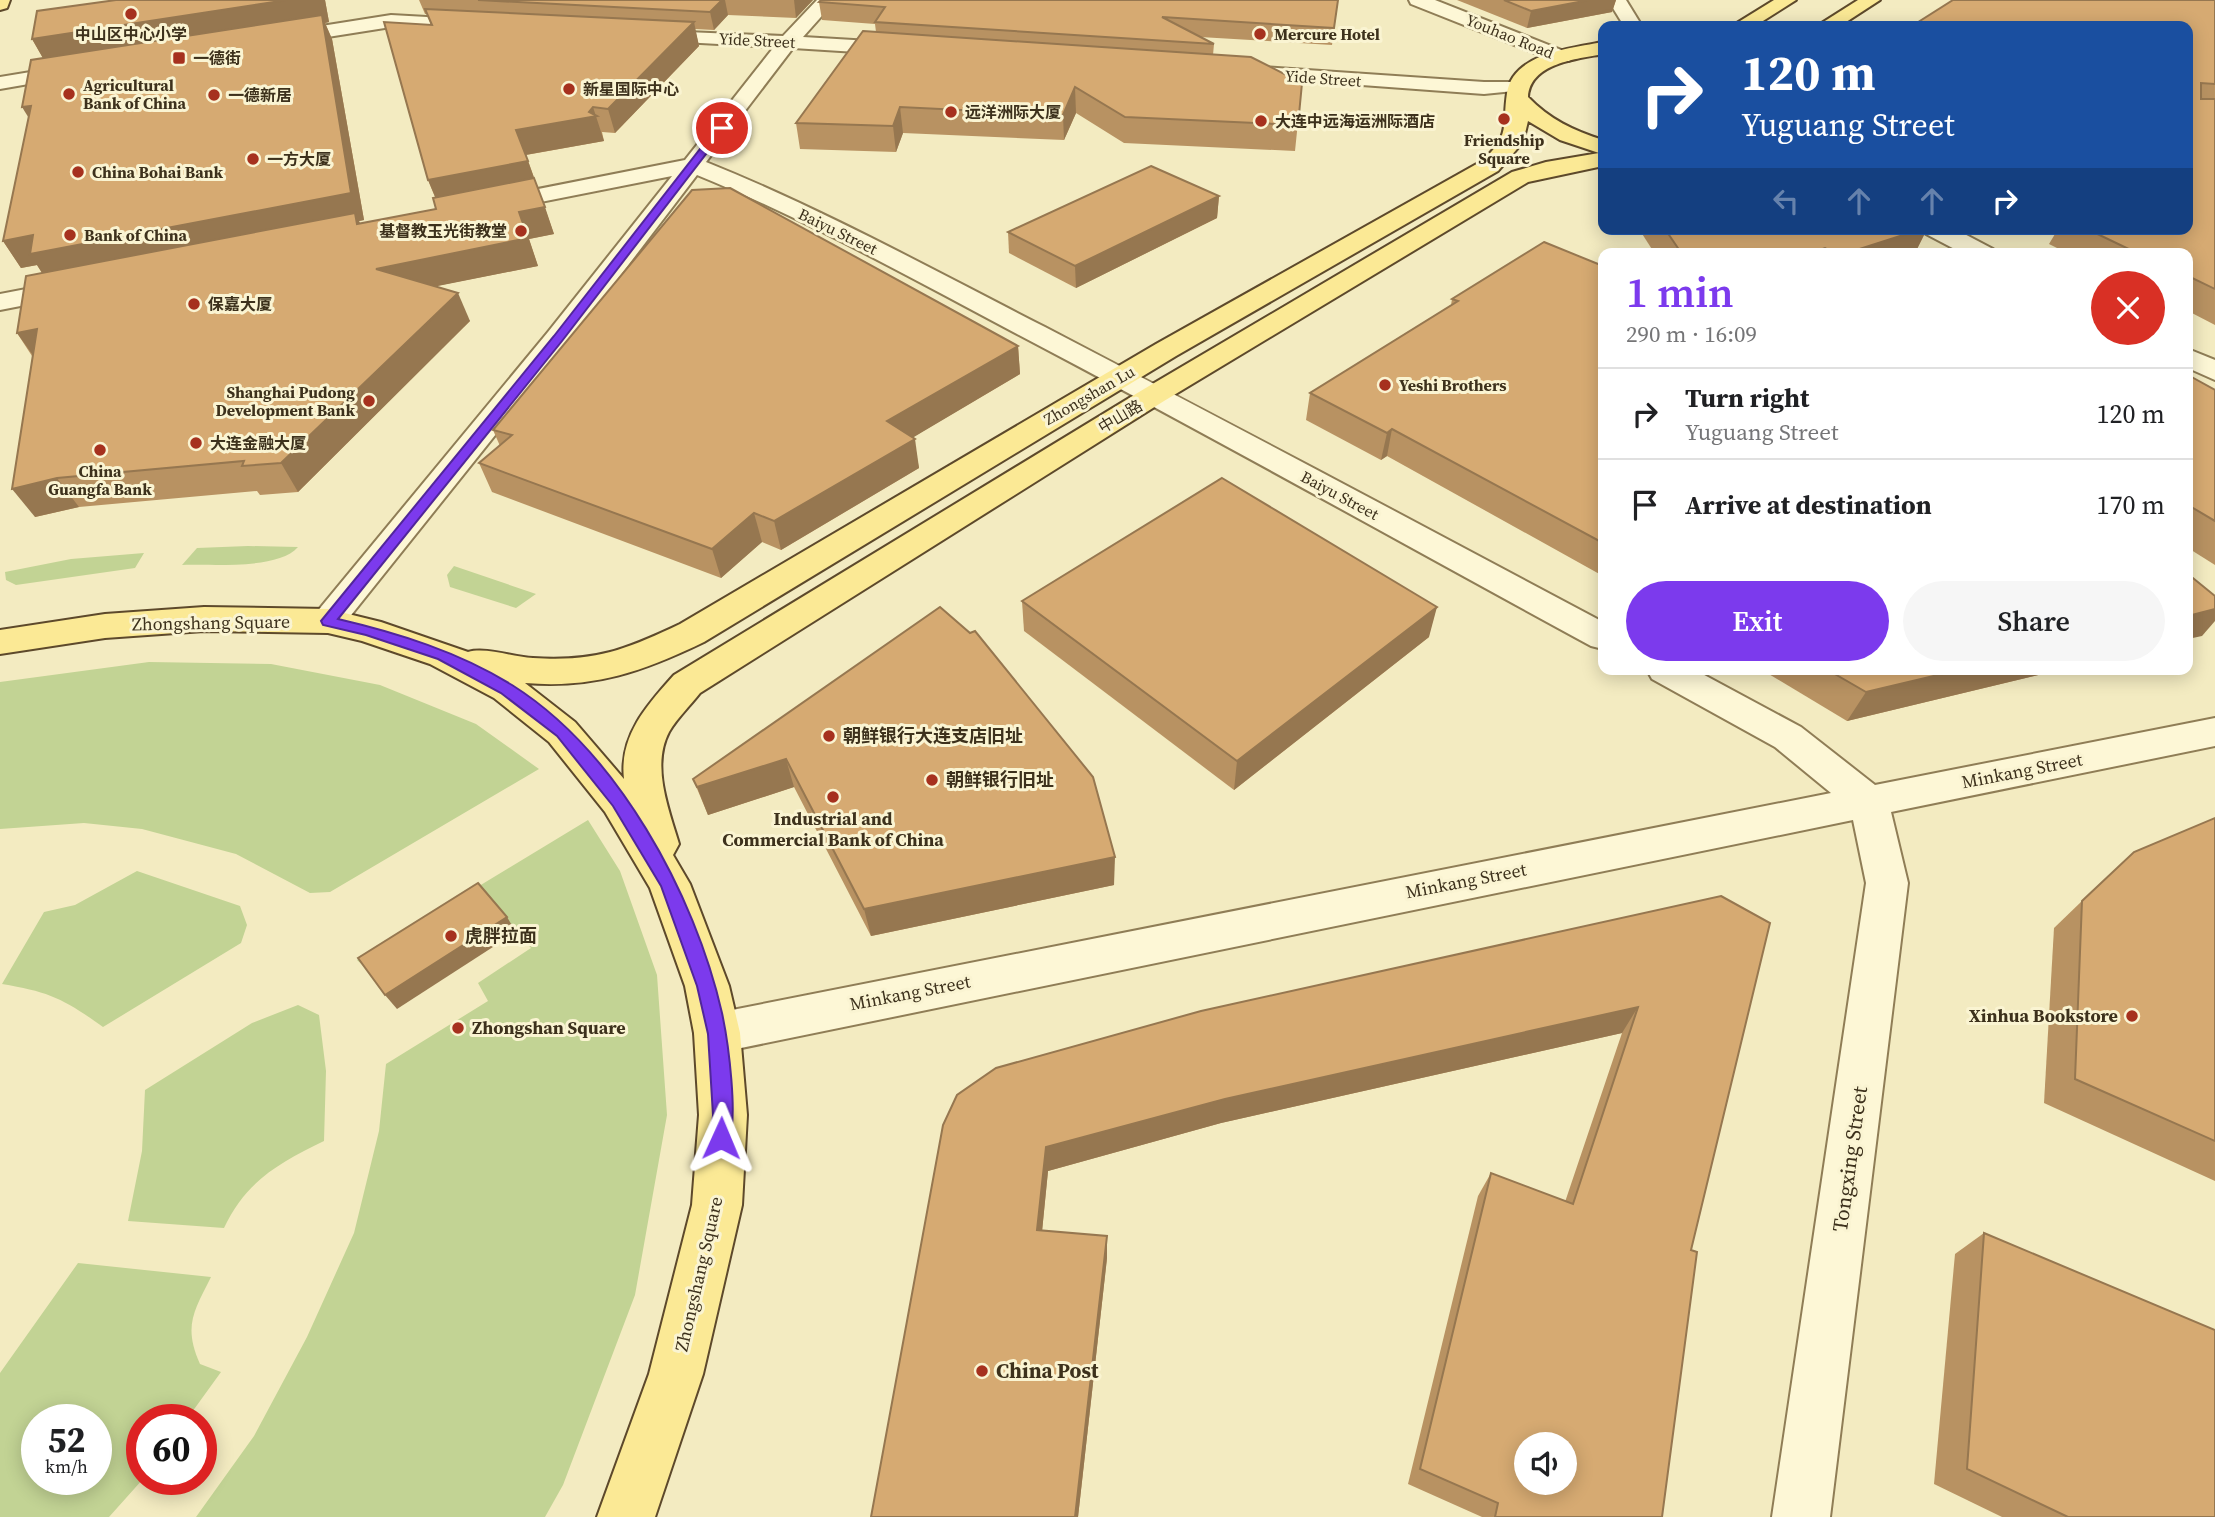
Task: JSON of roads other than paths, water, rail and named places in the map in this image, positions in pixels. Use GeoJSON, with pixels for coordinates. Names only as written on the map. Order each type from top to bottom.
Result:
{"type":"FeatureCollection","features":[{"type":"Feature","properties":{"kind":"main road"},"geometry":{"type":"LineString","coordinates":[[1835,21],[1871,0]]}},
{"type":"Feature","properties":{"kind":"main road"},"geometry":{"type":"LineString","coordinates":[[1736,21],[1780,4]]}},
{"type":"Feature","properties":{"kind":"main road"},"geometry":{"type":"LineString","coordinates":[[1751,21],[1780,4]]}},
{"type":"Feature","properties":{"kind":"main road"},"geometry":{"type":"LineString","coordinates":[[1598,49],[1562,57],[1528,71],[1518,93],[1532,116],[1576,139],[1598,146]]}},
{"type":"Feature","properties":{"kind":"main road","name":"Zhongshan Lu"},"geometry":{"type":"LineString","coordinates":[[443,655],[511,670],[585,670],[632,660],[692,633],[1120,377],[1490,166],[1506,151],[1516,132],[1518,93]]}},
{"type":"Feature","properties":{"kind":"main road","name":"中山路"},"geometry":{"type":"LineString","coordinates":[[669,884],[646,800],[643,753],[659,717],[687,684],[723,659],[1154,395],[1520,177],[1546,169],[1598,160]]}},
{"type":"Feature","properties":{"kind":"main road","name":"Zhongshang Square"},"geometry":{"type":"LineString","coordinates":[[0,642],[105,626],[204,619],[328,621],[369,631],[443,655],[507,689],[562,732],[619,801],[669,884],[707,986],[717,1034],[723,1115],[717,1205],[676,1374],[626,1517]]}},
{"type":"Feature","properties":{"kind":"street"},"geometry":{"type":"LineString","coordinates":[[383,0],[391,21]]}},
{"type":"Feature","properties":{"kind":"street"},"geometry":{"type":"LineString","coordinates":[[328,621],[558,338],[788,42],[827,0]]}},
{"type":"Feature","properties":{"kind":"street","name":"Youhao Road"},"geometry":{"type":"LineString","coordinates":[[1418,0],[1562,57]]}},
{"type":"Feature","properties":{"kind":"street"},"geometry":{"type":"LineString","coordinates":[[1617,0],[1630,21]]}},
{"type":"Feature","properties":{"kind":"street"},"geometry":{"type":"LineString","coordinates":[[255,42],[391,21],[496,26]]}},
{"type":"Feature","properties":{"kind":"street","name":"Yide Street"},"geometry":{"type":"LineString","coordinates":[[621,33],[920,50]]}},
{"type":"Feature","properties":{"kind":"street"},"geometry":{"type":"LineString","coordinates":[[0,83],[105,66]]}},
{"type":"Feature","properties":{"kind":"street","name":"Yide Street"},"geometry":{"type":"LineString","coordinates":[[1212,70],[1518,93]]}},
{"type":"Feature","properties":{"kind":"street"},"geometry":{"type":"LineString","coordinates":[[472,209],[693,165]]}},
{"type":"Feature","properties":{"kind":"street","name":"Baiyu Street"},"geometry":{"type":"LineString","coordinates":[[693,165],[755,191],[872,248],[1154,395],[1598,634]]}},
{"type":"Feature","properties":{"kind":"street"},"geometry":{"type":"LineString","coordinates":[[1947,235],[1972,248]]}},
{"type":"Feature","properties":{"kind":"street"},"geometry":{"type":"LineString","coordinates":[[0,302],[97,283]]}},
{"type":"Feature","properties":{"kind":"street"},"geometry":{"type":"LineString","coordinates":[[2193,360],[2215,371]]}},
{"type":"Feature","properties":{"kind":"street"},"geometry":{"type":"LineString","coordinates":[[1674,675],[1788,737],[1868,802]]}},
{"type":"Feature","properties":{"kind":"street","name":"Minkang Street"},"geometry":{"type":"LineString","coordinates":[[717,1034],[2215,732]]}},
{"type":"Feature","properties":{"kind":"street","name":"Tongxing Street"},"geometry":{"type":"LineString","coordinates":[[1801,1517],[1887,883],[1868,802]]}},
{"type":"Feature","properties":{"kind":"place","name":"中山区中心小学"},"geometry":{"type":"Point","coordinates":[131,14]}},
{"type":"Feature","properties":{"kind":"place","name":"Mercure Hotel"},"geometry":{"type":"Point","coordinates":[1260,34]}},
{"type":"Feature","properties":{"kind":"place","name":"一德街"},"geometry":{"type":"Point","coordinates":[179,58]}},
{"type":"Feature","properties":{"kind":"place","name":"新星国际中心"},"geometry":{"type":"Point","coordinates":[569,89]}},
{"type":"Feature","properties":{"kind":"place","name":"Agricultural Bank of China"},"geometry":{"type":"Point","coordinates":[69,94]}},
{"type":"Feature","properties":{"kind":"place","name":"一德新居"},"geometry":{"type":"Point","coordinates":[214,95]}},
{"type":"Feature","properties":{"kind":"place","name":"远洋洲际大厦"},"geometry":{"type":"Point","coordinates":[951,112]}},
{"type":"Feature","properties":{"kind":"place","name":"Friendship Square"},"geometry":{"type":"Point","coordinates":[1504,119]}},
{"type":"Feature","properties":{"kind":"place","name":"大连中远海运洲际酒店"},"geometry":{"type":"Point","coordinates":[1261,121]}},
{"type":"Feature","properties":{"kind":"place","name":"一方大厦"},"geometry":{"type":"Point","coordinates":[253,159]}},
{"type":"Feature","properties":{"kind":"place","name":"China Bohai Bank"},"geometry":{"type":"Point","coordinates":[78,172]}},
{"type":"Feature","properties":{"kind":"place","name":"基督教玉光街教堂"},"geometry":{"type":"Point","coordinates":[521,231]}},
{"type":"Feature","properties":{"kind":"place","name":"Bank of China"},"geometry":{"type":"Point","coordinates":[70,235]}},
{"type":"Feature","properties":{"kind":"place","name":"保嘉大厦"},"geometry":{"type":"Point","coordinates":[194,304]}},
{"type":"Feature","properties":{"kind":"place","name":"Yeshi Brothers"},"geometry":{"type":"Point","coordinates":[1385,385]}},
{"type":"Feature","properties":{"kind":"place","name":"Shanghai Pudong Development Bank"},"geometry":{"type":"Point","coordinates":[369,401]}},
{"type":"Feature","properties":{"kind":"place","name":"大连金融大厦"},"geometry":{"type":"Point","coordinates":[196,443]}},
{"type":"Feature","properties":{"kind":"place","name":"China Guangfa Bank"},"geometry":{"type":"Point","coordinates":[100,450]}},
{"type":"Feature","properties":{"kind":"place","name":"朝鲜银行大连支店旧址"},"geometry":{"type":"Point","coordinates":[829,736]}},
{"type":"Feature","properties":{"kind":"place","name":"朝鲜银行旧址"},"geometry":{"type":"Point","coordinates":[932,780]}},
{"type":"Feature","properties":{"kind":"place","name":"Industrial and Commercial Bank of China"},"geometry":{"type":"Point","coordinates":[833,797]}},
{"type":"Feature","properties":{"kind":"place","name":"虎胖拉面"},"geometry":{"type":"Point","coordinates":[451,936]}},
{"type":"Feature","properties":{"kind":"place","name":"Xinhua Bookstore"},"geometry":{"type":"Point","coordinates":[2132,1016]}},
{"type":"Feature","properties":{"kind":"place","name":"Zhongshan Square"},"geometry":{"type":"Point","coordinates":[458,1028]}},
{"type":"Feature","properties":{"kind":"place","name":"China Post"},"geometry":{"type":"Point","coordinates":[982,1371]}}]}
